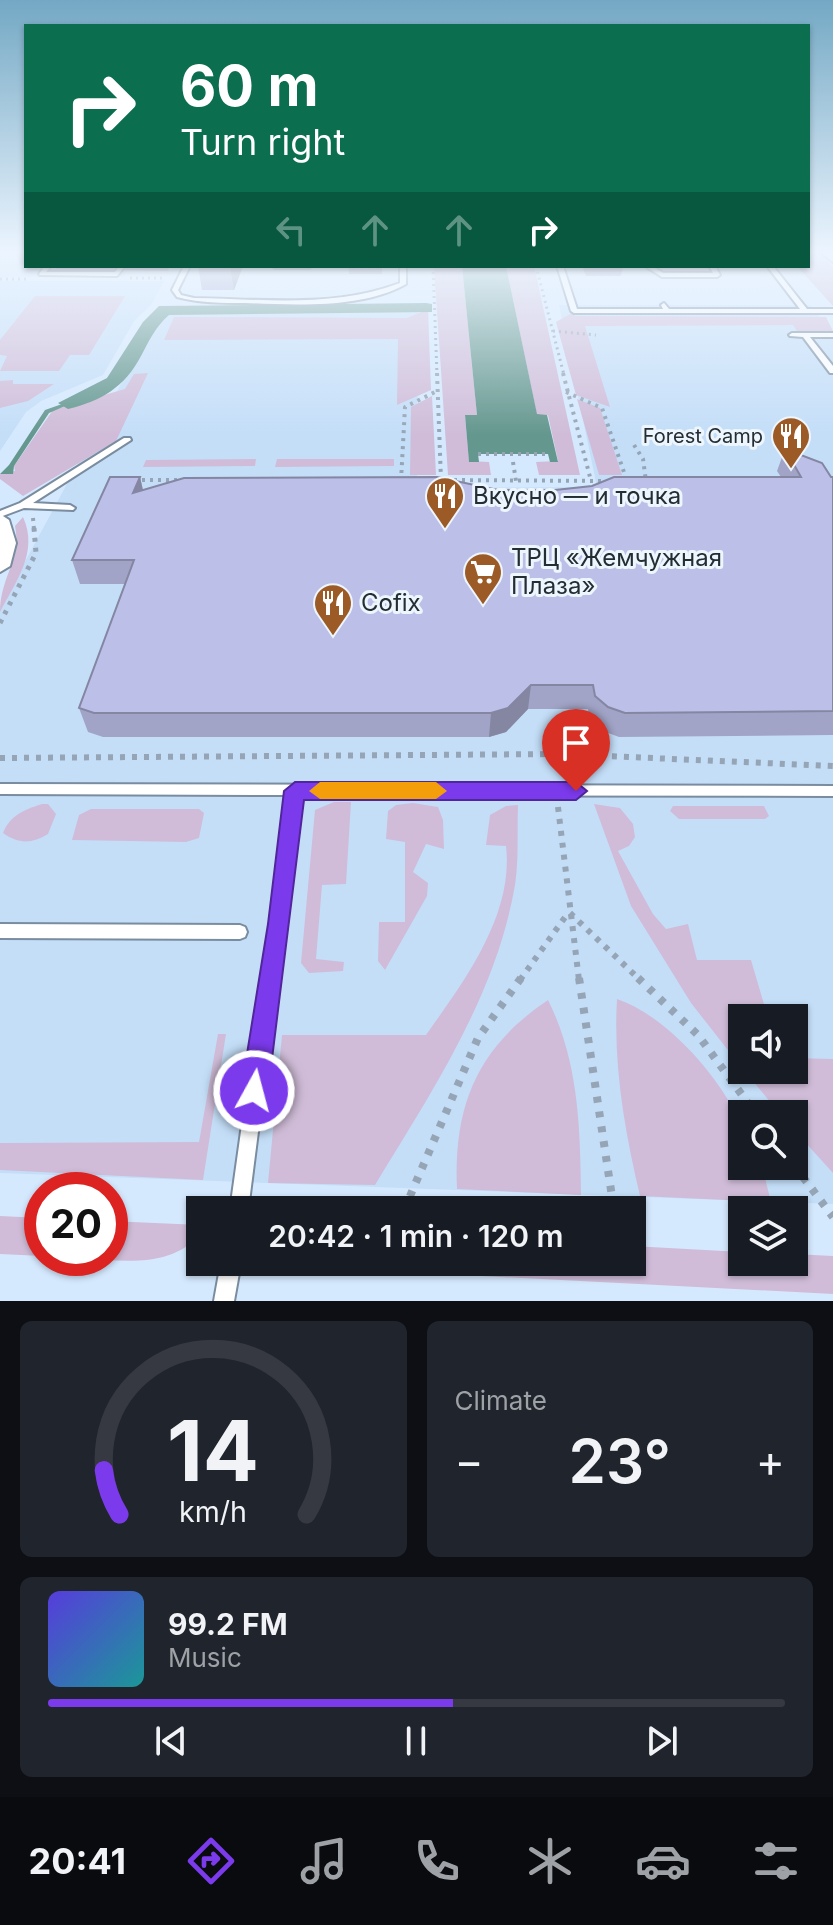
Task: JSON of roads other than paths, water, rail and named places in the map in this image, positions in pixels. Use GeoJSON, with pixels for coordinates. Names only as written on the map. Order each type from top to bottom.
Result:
{"type":"FeatureCollection","features":[{"type":"Feature","properties":{"kind":"street"},"geometry":{"type":"LineString","coordinates":[[0,517],[7,552],[0,566]]}},
{"type":"Feature","properties":{"kind":"lane"},"geometry":{"type":"LineString","coordinates":[[792,335],[833,335]]}},
{"type":"Feature","properties":{"kind":"lane"},"geometry":{"type":"LineString","coordinates":[[805,335],[833,371]]}},
{"type":"Feature","properties":{"kind":"lane"},"geometry":{"type":"LineString","coordinates":[[0,517],[127,440]]}},
{"type":"Feature","properties":{"kind":"lane"},"geometry":{"type":"LineString","coordinates":[[23,505],[70,508]]}},
{"type":"Feature","properties":{"kind":"lane"},"geometry":{"type":"LineString","coordinates":[[0,789],[833,791]]}},
{"type":"Feature","properties":{"kind":"lane"},"geometry":{"type":"LineString","coordinates":[[241,1196],[295,791]]}},
{"type":"Feature","properties":{"kind":"lane"},"geometry":{"type":"LineString","coordinates":[[0,931],[240,932]]}},
{"type":"Feature","properties":{"kind":"lane"},"geometry":{"type":"LineString","coordinates":[[224,1301],[228,1276]]}},
{"type":"Feature","properties":{"kind":"waterway"},"geometry":{"type":"LineString","coordinates":[[68,403],[98,392],[114,382],[128,365],[149,326],[162,313]]}},
{"type":"Feature","properties":{"kind":"place","name":"Forest Camp"},"geometry":{"type":"Point","coordinates":[791,470]}},
{"type":"Feature","properties":{"kind":"place","name":"Вкусно — и точка"},"geometry":{"type":"Point","coordinates":[445,530]}},
{"type":"Feature","properties":{"kind":"place","name":"ТРЦ «Жемчужная Плаза»"},"geometry":{"type":"Point","coordinates":[483,606]}},
{"type":"Feature","properties":{"kind":"place","name":"Cofix"},"geometry":{"type":"Point","coordinates":[333,637]}}]}
